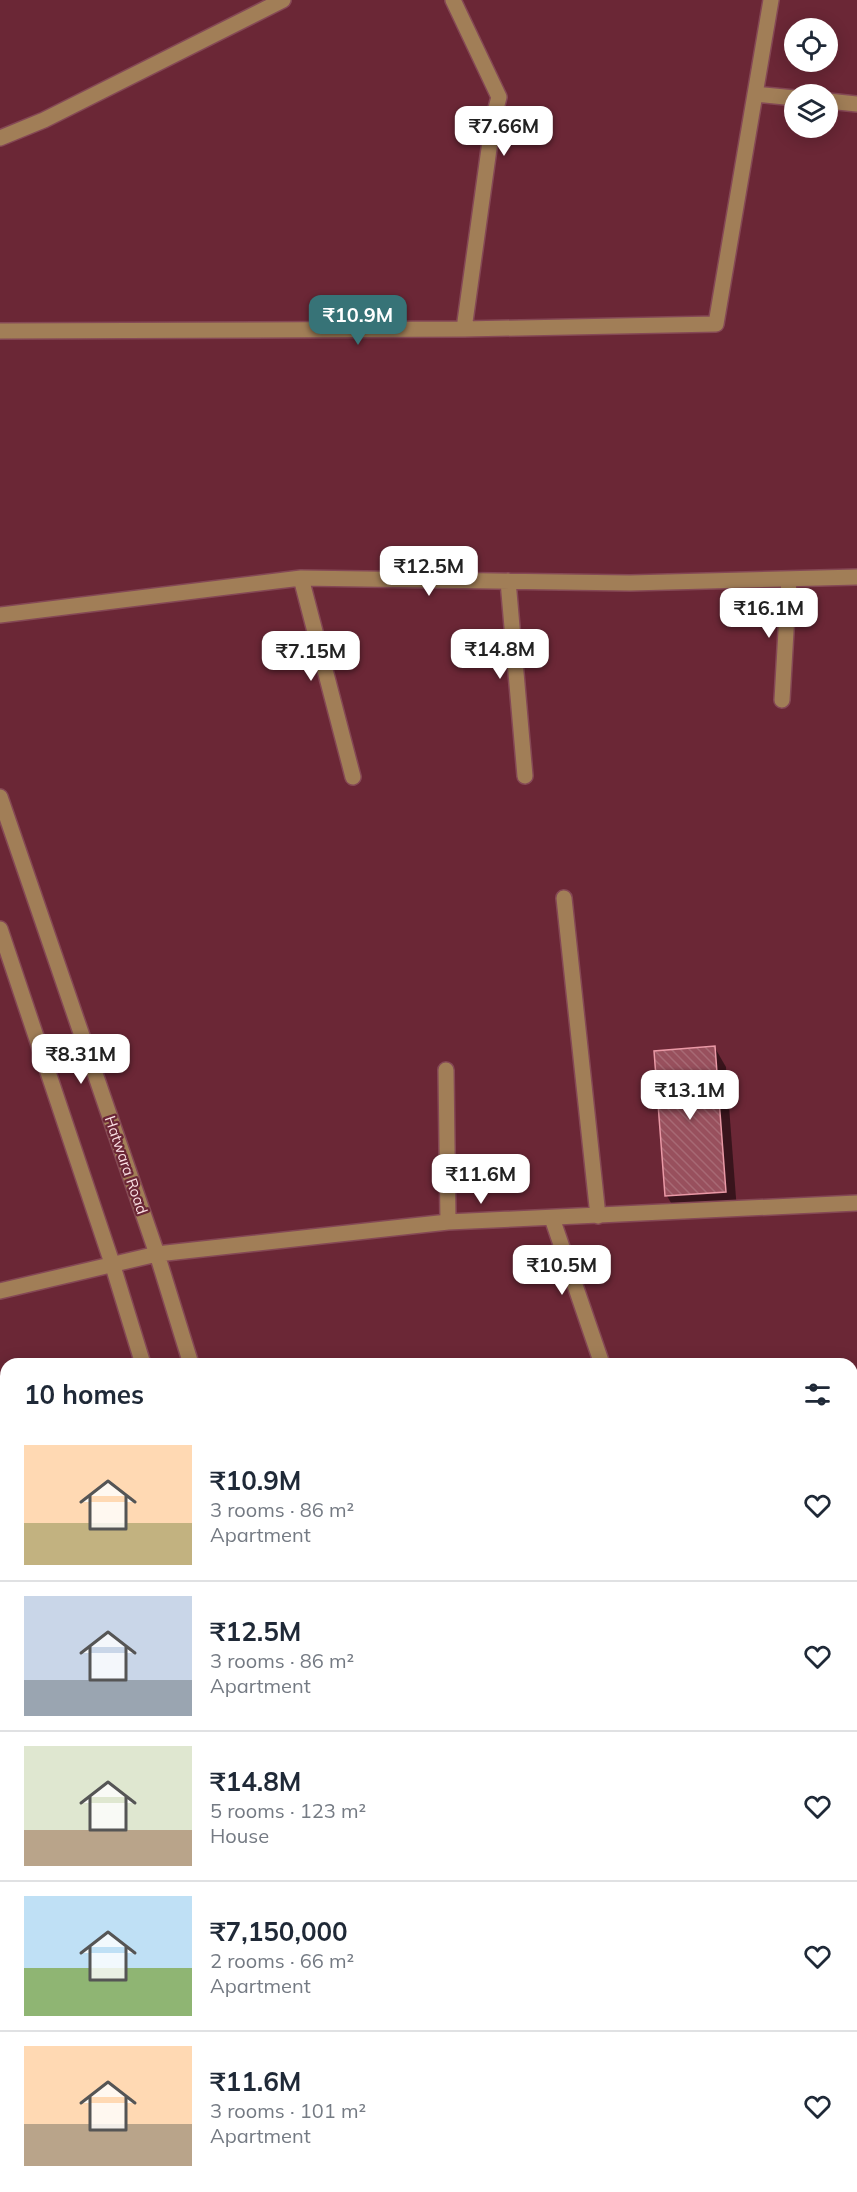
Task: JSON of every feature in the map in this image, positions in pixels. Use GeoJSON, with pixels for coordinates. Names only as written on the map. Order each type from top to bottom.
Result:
{"type":"FeatureCollection","features":[{"type":"Feature","properties":{"kind":"street"},"geometry":{"type":"LineString","coordinates":[[0,138],[44,120],[283,0]]}},
{"type":"Feature","properties":{"kind":"street"},"geometry":{"type":"LineString","coordinates":[[453,0],[499,97],[492,120],[464,329]]}},
{"type":"Feature","properties":{"kind":"street"},"geometry":{"type":"LineString","coordinates":[[0,331],[464,329],[716,324],[771,0]]}},
{"type":"Feature","properties":{"kind":"street"},"geometry":{"type":"LineString","coordinates":[[755,94],[784,97]]}},
{"type":"Feature","properties":{"kind":"street"},"geometry":{"type":"LineString","coordinates":[[838,102],[857,104]]}},
{"type":"Feature","properties":{"kind":"street"},"geometry":{"type":"LineString","coordinates":[[0,615],[301,578],[630,583],[857,577]]}},
{"type":"Feature","properties":{"kind":"street"},"geometry":{"type":"LineString","coordinates":[[301,578],[353,777]]}},
{"type":"Feature","properties":{"kind":"street"},"geometry":{"type":"LineString","coordinates":[[782,700],[789,579]]}},
{"type":"Feature","properties":{"kind":"street"},"geometry":{"type":"LineString","coordinates":[[508,582],[525,776]]}},
{"type":"Feature","properties":{"kind":"street","name":"Hatwara Road"},"geometry":{"type":"LineString","coordinates":[[0,797],[157,1254],[189,1358]]}},
{"type":"Feature","properties":{"kind":"street"},"geometry":{"type":"LineString","coordinates":[[564,898],[598,1216]]}},
{"type":"Feature","properties":{"kind":"street"},"geometry":{"type":"LineString","coordinates":[[0,929],[112,1263],[141,1358]]}},
{"type":"Feature","properties":{"kind":"street"},"geometry":{"type":"LineString","coordinates":[[446,1070],[448,1222]]}},
{"type":"Feature","properties":{"kind":"street"},"geometry":{"type":"LineString","coordinates":[[0,1290],[157,1254],[448,1222],[857,1203]]}},
{"type":"Feature","properties":{"kind":"street"},"geometry":{"type":"LineString","coordinates":[[552,1218],[600,1358]]}},
{"type":"Feature","properties":{"kind":"building"},"geometry":{"type":"Polygon","coordinates":[[[715,1046],[726,1192],[665,1196],[654,1051],[715,1046]]]}}]}
